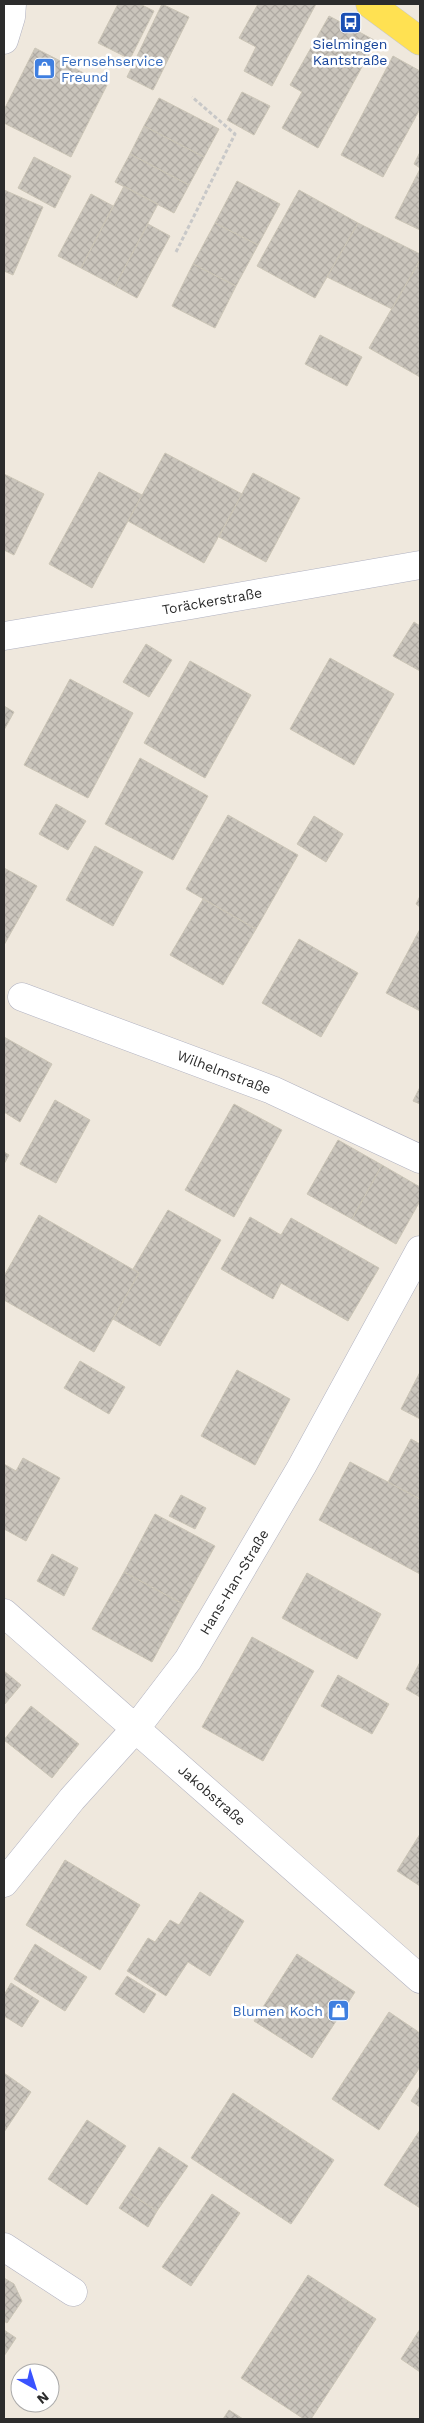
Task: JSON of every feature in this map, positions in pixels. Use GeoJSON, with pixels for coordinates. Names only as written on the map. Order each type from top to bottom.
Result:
{"type":"FeatureCollection","features":[{"type":"Feature","properties":{"kind":"main road"},"geometry":{"type":"LineString","coordinates":[[370,4],[420,41]]}},
{"type":"Feature","properties":{"kind":"street"},"geometry":{"type":"LineString","coordinates":[[4,40],[11,18],[12,4]]}},
{"type":"Feature","properties":{"kind":"street","name":"Toräckerstraße"},"geometry":{"type":"LineString","coordinates":[[4,636],[191,606],[420,565]]}},
{"type":"Feature","properties":{"kind":"street","name":"Wilhelmstraße"},"geometry":{"type":"LineString","coordinates":[[22,997],[272,1090],[420,1159]]}},
{"type":"Feature","properties":{"kind":"street","name":"Hans-Han-Straße"},"geometry":{"type":"LineString","coordinates":[[4,1883],[72,1799],[136,1728],[188,1660],[302,1466],[420,1250]]}},
{"type":"Feature","properties":{"kind":"street","name":"Jakobstraße"},"geometry":{"type":"LineString","coordinates":[[4,1612],[420,1979]]}},
{"type":"Feature","properties":{"kind":"street"},"geometry":{"type":"LineString","coordinates":[[4,2247],[73,2292]]}},
{"type":"Feature","properties":{"kind":"path"},"geometry":{"type":"LineString","coordinates":[[176,252],[235,134],[192,97]]}},
{"type":"Feature","properties":{"kind":"building"},"geometry":{"type":"Polygon","coordinates":[[[118,4],[140,4],[154,11],[130,59],[98,43],[118,4]]]}},
{"type":"Feature","properties":{"kind":"building"},"geometry":{"type":"Polygon","coordinates":[[[162,4],[189,17],[153,90],[127,77],[162,4]]]}},
{"type":"Feature","properties":{"kind":"building"},"geometry":{"type":"Polygon","coordinates":[[[258,4],[316,4],[272,86],[244,71],[256,47],[239,38],[258,4]]]}},
{"type":"Feature","properties":{"kind":"building"},"geometry":{"type":"Polygon","coordinates":[[[329,16],[376,41],[318,148],[282,128],[302,92],[290,85],[329,16]]]}},
{"type":"Feature","properties":{"kind":"building"},"geometry":{"type":"Polygon","coordinates":[[[35,48],[107,85],[71,157],[4,123],[4,110],[35,48]]]}},
{"type":"Feature","properties":{"kind":"building"},"geometry":{"type":"Polygon","coordinates":[[[393,56],[420,71],[420,109],[383,177],[341,155],[393,56]]]}},
{"type":"Feature","properties":{"kind":"building"},"geometry":{"type":"Polygon","coordinates":[[[242,92],[270,106],[254,135],[227,120],[242,92]]]}},
{"type":"Feature","properties":{"kind":"building"},"geometry":{"type":"Polygon","coordinates":[[[159,98],[219,129],[204,157],[144,126],[159,98]]]}},
{"type":"Feature","properties":{"kind":"building"},"geometry":{"type":"Polygon","coordinates":[[[144,126],[204,157],[189,185],[130,154],[144,126]]]}},
{"type":"Feature","properties":{"kind":"building"},"geometry":{"type":"Polygon","coordinates":[[[420,152],[420,168],[414,164],[420,152]]]}},
{"type":"Feature","properties":{"kind":"building"},"geometry":{"type":"Polygon","coordinates":[[[130,154],[189,185],[174,213],[115,182],[130,154]]]}},
{"type":"Feature","properties":{"kind":"building"},"geometry":{"type":"Polygon","coordinates":[[[34,157],[71,176],[55,208],[18,188],[34,157]]]}},
{"type":"Feature","properties":{"kind":"building"},"geometry":{"type":"Polygon","coordinates":[[[420,169],[420,230],[395,218],[420,169]]]}},
{"type":"Feature","properties":{"kind":"building"},"geometry":{"type":"Polygon","coordinates":[[[237,181],[280,204],[258,245],[215,223],[237,181]]]}},
{"type":"Feature","properties":{"kind":"building"},"geometry":{"type":"Polygon","coordinates":[[[124,186],[158,204],[115,286],[81,268],[124,186]]]}},
{"type":"Feature","properties":{"kind":"building"},"geometry":{"type":"Polygon","coordinates":[[[4,190],[43,207],[13,275],[4,271],[4,190]]]}},
{"type":"Feature","properties":{"kind":"building"},"geometry":{"type":"Polygon","coordinates":[[[299,190],[358,223],[315,298],[257,266],[299,190]]]}},
{"type":"Feature","properties":{"kind":"building"},"geometry":{"type":"Polygon","coordinates":[[[91,194],[113,206],[81,268],[58,256],[91,194]]]}},
{"type":"Feature","properties":{"kind":"building"},"geometry":{"type":"Polygon","coordinates":[[[215,223],[258,245],[236,286],[193,264],[215,223]]]}},
{"type":"Feature","properties":{"kind":"building"},"geometry":{"type":"Polygon","coordinates":[[[358,223],[420,254],[420,260],[392,309],[327,277],[358,223]]]}},
{"type":"Feature","properties":{"kind":"building"},"geometry":{"type":"Polygon","coordinates":[[[148,224],[170,236],[137,298],[115,286],[148,224]]]}},
{"type":"Feature","properties":{"kind":"building"},"geometry":{"type":"Polygon","coordinates":[[[420,260],[420,377],[369,348],[420,260]]]}},
{"type":"Feature","properties":{"kind":"building"},"geometry":{"type":"Polygon","coordinates":[[[193,264],[236,286],[215,328],[172,306],[193,264]]]}},
{"type":"Feature","properties":{"kind":"building"},"geometry":{"type":"Polygon","coordinates":[[[320,335],[362,357],[347,386],[305,364],[320,335]]]}},
{"type":"Feature","properties":{"kind":"building"},"geometry":{"type":"Polygon","coordinates":[[[165,453],[242,494],[204,563],[128,521],[165,453]]]}},
{"type":"Feature","properties":{"kind":"building"},"geometry":{"type":"Polygon","coordinates":[[[99,472],[142,495],[92,588],[49,564],[99,472]]]}},
{"type":"Feature","properties":{"kind":"building"},"geometry":{"type":"Polygon","coordinates":[[[253,473],[300,498],[266,562],[219,537],[253,473]]]}},
{"type":"Feature","properties":{"kind":"building"},"geometry":{"type":"Polygon","coordinates":[[[4,474],[44,494],[14,555],[4,550],[4,474]]]}},
{"type":"Feature","properties":{"kind":"building"},"geometry":{"type":"Polygon","coordinates":[[[414,622],[420,626],[420,671],[393,656],[414,622]]]}},
{"type":"Feature","properties":{"kind":"building"},"geometry":{"type":"Polygon","coordinates":[[[146,644],[172,660],[149,697],[123,682],[146,644]]]}},
{"type":"Feature","properties":{"kind":"building"},"geometry":{"type":"Polygon","coordinates":[[[330,658],[394,694],[354,765],[290,729],[330,658]]]}},
{"type":"Feature","properties":{"kind":"building"},"geometry":{"type":"Polygon","coordinates":[[[190,661],[251,695],[205,778],[144,743],[190,661]]]}},
{"type":"Feature","properties":{"kind":"building"},"geometry":{"type":"Polygon","coordinates":[[[70,679],[133,713],[88,798],[24,765],[70,679]]]}},
{"type":"Feature","properties":{"kind":"building"},"geometry":{"type":"Polygon","coordinates":[[[4,706],[14,712],[4,730],[4,706]]]}},
{"type":"Feature","properties":{"kind":"building"},"geometry":{"type":"Polygon","coordinates":[[[140,758],[208,796],[173,860],[105,824],[140,758]]]}},
{"type":"Feature","properties":{"kind":"building"},"geometry":{"type":"Polygon","coordinates":[[[56,804],[86,821],[68,850],[39,834],[56,804]]]}},
{"type":"Feature","properties":{"kind":"building"},"geometry":{"type":"Polygon","coordinates":[[[228,815],[298,855],[256,929],[186,889],[228,815]]]}},
{"type":"Feature","properties":{"kind":"building"},"geometry":{"type":"Polygon","coordinates":[[[314,816],[343,834],[326,862],[297,844],[314,816]]]}},
{"type":"Feature","properties":{"kind":"building"},"geometry":{"type":"Polygon","coordinates":[[[95,846],[143,872],[113,926],[66,900],[95,846]]]}},
{"type":"Feature","properties":{"kind":"building"},"geometry":{"type":"Polygon","coordinates":[[[4,868],[37,886],[4,945],[4,868]]]}},
{"type":"Feature","properties":{"kind":"building"},"geometry":{"type":"Polygon","coordinates":[[[420,896],[420,907],[416,904],[420,896]]]}},
{"type":"Feature","properties":{"kind":"building"},"geometry":{"type":"Polygon","coordinates":[[[203,899],[256,929],[223,985],[170,955],[203,899]]]}},
{"type":"Feature","properties":{"kind":"building"},"geometry":{"type":"Polygon","coordinates":[[[420,929],[420,1011],[386,993],[420,929]]]}},
{"type":"Feature","properties":{"kind":"building"},"geometry":{"type":"Polygon","coordinates":[[[299,939],[358,973],[321,1037],[262,1003],[299,939]]]}},
{"type":"Feature","properties":{"kind":"building"},"geometry":{"type":"Polygon","coordinates":[[[4,1037],[52,1064],[20,1122],[4,1112],[4,1037]]]}},
{"type":"Feature","properties":{"kind":"building"},"geometry":{"type":"Polygon","coordinates":[[[420,1087],[420,1104],[413,1101],[420,1087]]]}},
{"type":"Feature","properties":{"kind":"building"},"geometry":{"type":"Polygon","coordinates":[[[55,1100],[90,1120],[56,1183],[20,1164],[55,1100]]]}},
{"type":"Feature","properties":{"kind":"building"},"geometry":{"type":"Polygon","coordinates":[[[234,1104],[282,1130],[234,1217],[185,1190],[234,1104]]]}},
{"type":"Feature","properties":{"kind":"building"},"geometry":{"type":"Polygon","coordinates":[[[338,1140],[382,1165],[352,1219],[307,1194],[338,1140]]]}},
{"type":"Feature","properties":{"kind":"building"},"geometry":{"type":"Polygon","coordinates":[[[4,1152],[9,1155],[4,1164],[4,1152]]]}},
{"type":"Feature","properties":{"kind":"building"},"geometry":{"type":"Polygon","coordinates":[[[382,1165],[420,1187],[420,1201],[396,1244],[352,1219],[382,1165]]]}},
{"type":"Feature","properties":{"kind":"building"},"geometry":{"type":"Polygon","coordinates":[[[168,1210],[221,1240],[160,1346],[113,1319],[139,1273],[133,1269],[168,1210]]]}},
{"type":"Feature","properties":{"kind":"building"},"geometry":{"type":"Polygon","coordinates":[[[39,1215],[139,1273],[94,1352],[4,1300],[4,1276],[39,1215]]]}},
{"type":"Feature","properties":{"kind":"building"},"geometry":{"type":"Polygon","coordinates":[[[250,1217],[281,1235],[291,1218],[379,1268],[348,1321],[281,1283],[273,1299],[221,1269],[250,1217]]]}},
{"type":"Feature","properties":{"kind":"building"},"geometry":{"type":"Polygon","coordinates":[[[80,1361],[125,1387],[109,1414],[64,1388],[80,1361]]]}},
{"type":"Feature","properties":{"kind":"building"},"geometry":{"type":"Polygon","coordinates":[[[237,1370],[290,1399],[255,1465],[201,1436],[237,1370]]]}},
{"type":"Feature","properties":{"kind":"building"},"geometry":{"type":"Polygon","coordinates":[[[420,1372],[420,1419],[401,1409],[420,1372]]]}},
{"type":"Feature","properties":{"kind":"building"},"geometry":{"type":"Polygon","coordinates":[[[411,1439],[420,1444],[420,1499],[388,1482],[411,1439]]]}},
{"type":"Feature","properties":{"kind":"building"},"geometry":{"type":"Polygon","coordinates":[[[23,1458],[60,1478],[26,1541],[4,1529],[4,1464],[16,1471],[23,1458]]]}},
{"type":"Feature","properties":{"kind":"building"},"geometry":{"type":"Polygon","coordinates":[[[350,1462],[420,1499],[420,1574],[319,1520],[350,1462]]]}},
{"type":"Feature","properties":{"kind":"building"},"geometry":{"type":"Polygon","coordinates":[[[181,1495],[206,1508],[195,1529],[169,1516],[181,1495]]]}},
{"type":"Feature","properties":{"kind":"building"},"geometry":{"type":"Polygon","coordinates":[[[155,1514],[215,1546],[183,1604],[124,1572],[155,1514]]]}},
{"type":"Feature","properties":{"kind":"building"},"geometry":{"type":"Polygon","coordinates":[[[52,1554],[78,1568],[64,1596],[37,1581],[52,1554]]]}},
{"type":"Feature","properties":{"kind":"building"},"geometry":{"type":"Polygon","coordinates":[[[124,1572],[183,1604],[152,1662],[92,1629],[124,1572]]]}},
{"type":"Feature","properties":{"kind":"building"},"geometry":{"type":"Polygon","coordinates":[[[307,1573],[381,1614],[357,1659],[282,1618],[307,1573]]]}},
{"type":"Feature","properties":{"kind":"building"},"geometry":{"type":"Polygon","coordinates":[[[252,1637],[314,1671],[263,1761],[202,1727],[252,1637]]]}},
{"type":"Feature","properties":{"kind":"building"},"geometry":{"type":"Polygon","coordinates":[[[420,1662],[420,1697],[406,1689],[420,1662]]]}},
{"type":"Feature","properties":{"kind":"building"},"geometry":{"type":"Polygon","coordinates":[[[4,1671],[21,1685],[4,1705],[4,1671]]]}},
{"type":"Feature","properties":{"kind":"building"},"geometry":{"type":"Polygon","coordinates":[[[338,1675],[389,1704],[372,1734],[321,1706],[338,1675]]]}},
{"type":"Feature","properties":{"kind":"building"},"geometry":{"type":"Polygon","coordinates":[[[31,1706],[79,1744],[52,1778],[4,1740],[31,1706]]]}},
{"type":"Feature","properties":{"kind":"building"},"geometry":{"type":"Polygon","coordinates":[[[420,1834],[420,1886],[397,1871],[420,1834]]]}},
{"type":"Feature","properties":{"kind":"building"},"geometry":{"type":"Polygon","coordinates":[[[65,1860],[140,1905],[100,1970],[26,1925],[65,1860]]]}},
{"type":"Feature","properties":{"kind":"building"},"geometry":{"type":"Polygon","coordinates":[[[200,1892],[244,1921],[210,1976],[188,1962],[166,1996],[127,1971],[148,1938],[155,1942],[170,1920],[179,1925],[200,1892]]]}},
{"type":"Feature","properties":{"kind":"building"},"geometry":{"type":"Polygon","coordinates":[[[35,1944],[87,1977],[65,2011],[14,1979],[35,1944]]]}},
{"type":"Feature","properties":{"kind":"building"},"geometry":{"type":"Polygon","coordinates":[[[297,1954],[355,1992],[312,2058],[254,2021],[297,1954]]]}},
{"type":"Feature","properties":{"kind":"building"},"geometry":{"type":"Polygon","coordinates":[[[127,1976],[156,1994],[144,2013],[115,1994],[127,1976]]]}},
{"type":"Feature","properties":{"kind":"building"},"geometry":{"type":"Polygon","coordinates":[[[11,1983],[39,2001],[22,2027],[4,2016],[4,1995],[11,1983]]]}},
{"type":"Feature","properties":{"kind":"building"},"geometry":{"type":"Polygon","coordinates":[[[389,2012],[420,2033],[420,2067],[379,2130],[332,2099],[389,2012]]]}},
{"type":"Feature","properties":{"kind":"building"},"geometry":{"type":"Polygon","coordinates":[[[4,2073],[31,2092],[4,2132],[4,2073]]]}},
{"type":"Feature","properties":{"kind":"building"},"geometry":{"type":"Polygon","coordinates":[[[420,2086],[420,2107],[411,2101],[420,2086]]]}},
{"type":"Feature","properties":{"kind":"building"},"geometry":{"type":"Polygon","coordinates":[[[233,2093],[334,2160],[291,2224],[191,2158],[233,2093]]]}},
{"type":"Feature","properties":{"kind":"building"},"geometry":{"type":"Polygon","coordinates":[[[87,2120],[126,2146],[87,2205],[48,2179],[87,2120]]]}},
{"type":"Feature","properties":{"kind":"building"},"geometry":{"type":"Polygon","coordinates":[[[420,2130],[420,2208],[384,2185],[420,2130]]]}},
{"type":"Feature","properties":{"kind":"building"},"geometry":{"type":"Polygon","coordinates":[[[159,2147],[188,2166],[157,2211],[129,2193],[159,2147]]]}},
{"type":"Feature","properties":{"kind":"building"},"geometry":{"type":"Polygon","coordinates":[[[129,2193],[157,2211],[148,2227],[119,2208],[129,2193]]]}},
{"type":"Feature","properties":{"kind":"building"},"geometry":{"type":"Polygon","coordinates":[[[212,2194],[240,2213],[191,2286],[162,2267],[212,2194]]]}},
{"type":"Feature","properties":{"kind":"building"},"geometry":{"type":"Polygon","coordinates":[[[308,2275],[376,2319],[311,2419],[304,2419],[241,2378],[308,2275]]]}},
{"type":"Feature","properties":{"kind":"building"},"geometry":{"type":"Polygon","coordinates":[[[4,2278],[14,2284],[22,2301],[7,2323],[4,2321],[4,2278]]]}},
{"type":"Feature","properties":{"kind":"building"},"geometry":{"type":"Polygon","coordinates":[[[420,2329],[420,2372],[401,2359],[420,2329]]]}},
{"type":"Feature","properties":{"kind":"building"},"geometry":{"type":"Polygon","coordinates":[[[4,2330],[16,2338],[4,2356],[4,2330]]]}},
{"type":"Feature","properties":{"kind":"building"},"geometry":{"type":"Polygon","coordinates":[[[229,2410],[243,2419],[223,2419],[229,2410]]]}},
{"type":"Feature","properties":{"kind":"place","name":"Sielmingen Kantstraße"},"geometry":{"type":"Point","coordinates":[350,22]}},
{"type":"Feature","properties":{"kind":"place","name":"Fernsehservice Freund"},"geometry":{"type":"Point","coordinates":[45,69]}},
{"type":"Feature","properties":{"kind":"place","name":"Blumen Koch"},"geometry":{"type":"Point","coordinates":[339,2011]}}]}
